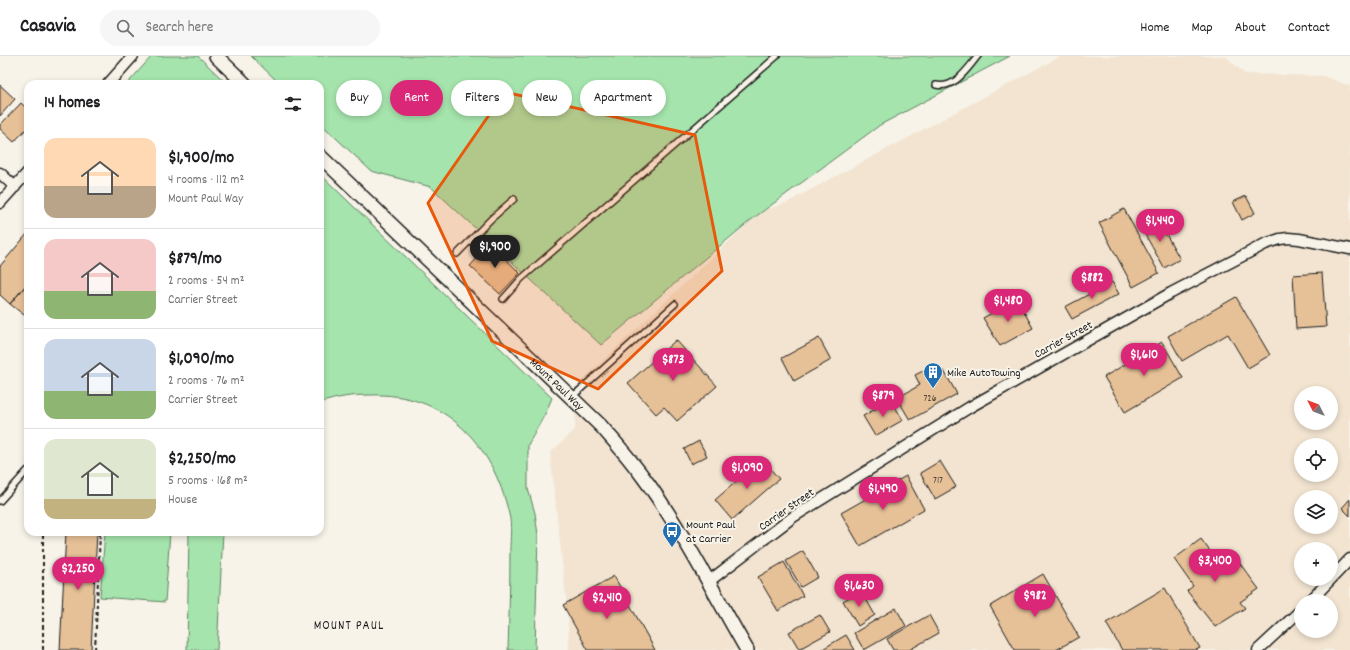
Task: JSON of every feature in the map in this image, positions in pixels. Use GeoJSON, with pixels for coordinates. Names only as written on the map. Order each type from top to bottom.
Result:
{"type":"FeatureCollection","features":[{"type":"Feature","properties":{"kind":"street"},"geometry":{"type":"LineString","coordinates":[[112,80],[133,56]]}},
{"type":"Feature","properties":{"kind":"street"},"geometry":{"type":"LineString","coordinates":[[216,56],[241,80]]}},
{"type":"Feature","properties":{"kind":"street","name":"Mount Paul Way"},"geometry":{"type":"LineString","coordinates":[[324,160],[615,441],[650,486],[678,530],[747,650]]}},
{"type":"Feature","properties":{"kind":"street"},"geometry":{"type":"LineString","coordinates":[[0,173],[15,187]]}},
{"type":"Feature","properties":{"kind":"street"},"geometry":{"type":"LineString","coordinates":[[0,203],[24,177]]}},
{"type":"Feature","properties":{"kind":"street","name":"Carrier Street"},"geometry":{"type":"LineString","coordinates":[[708,582],[793,517],[970,407],[1180,288],[1260,247],[1280,239],[1299,239],[1350,249]]}},
{"type":"Feature","properties":{"kind":"street"},"geometry":{"type":"LineString","coordinates":[[1317,594],[1350,559]]}},
{"type":"Feature","properties":{"kind":"street"},"geometry":{"type":"LineString","coordinates":[[1258,650],[1294,617]]}},
{"type":"Feature","properties":{"kind":"lane"},"geometry":{"type":"LineString","coordinates":[[503,299],[521,279],[777,56]]}},
{"type":"Feature","properties":{"kind":"lane"},"geometry":{"type":"LineString","coordinates":[[936,85],[946,86],[956,80],[978,56]]}},
{"type":"Feature","properties":{"kind":"lane"},"geometry":{"type":"LineString","coordinates":[[457,254],[486,223],[514,199]]}},
{"type":"Feature","properties":{"kind":"lane"},"geometry":{"type":"LineString","coordinates":[[572,398],[675,304]]}},
{"type":"Feature","properties":{"kind":"lane"},"geometry":{"type":"LineString","coordinates":[[0,501],[24,474]]}},
{"type":"Feature","properties":{"kind":"path"},"geometry":{"type":"LineString","coordinates":[[43,536],[43,650]]}},
{"type":"Feature","properties":{"kind":"path"},"geometry":{"type":"LineString","coordinates":[[95,650],[100,536]]}},
{"type":"Feature","properties":{"kind":"highlighted area"},"geometry":{"type":"Polygon","coordinates":[[[505,92],[695,135],[722,271],[598,389],[492,341],[428,203],[505,92]]]}},
{"type":"Feature","properties":{"kind":"shaded area"},"geometry":{"type":"Polygon","coordinates":[[[1061,56],[1225,56],[1245,74],[1323,76],[1350,86],[1350,650],[569,650],[568,615],[550,453],[575,430],[575,400],[583,379],[760,212],[786,203],[1061,56]]]}},
{"type":"Feature","properties":{"kind":"green space"},"geometry":{"type":"Polygon","coordinates":[[[152,56],[198,56],[223,80],[131,80],[152,56]]]}},
{"type":"Feature","properties":{"kind":"green space"},"geometry":{"type":"Polygon","coordinates":[[[251,56],[1010,56],[880,125],[751,220],[601,345],[431,187],[371,171],[324,127],[324,80],[276,80],[251,56]]]}},
{"type":"Feature","properties":{"kind":"green space"},"geometry":{"type":"Polygon","coordinates":[[[324,178],[552,398],[528,445],[528,489],[535,513],[538,535],[535,650],[508,650],[511,532],[510,518],[502,489],[491,465],[478,445],[462,427],[443,413],[421,402],[397,396],[370,395],[357,395],[324,402],[324,178]]]}},
{"type":"Feature","properties":{"kind":"green space"},"geometry":{"type":"Polygon","coordinates":[[[105,536],[170,536],[165,602],[100,597],[105,536]]]}},
{"type":"Feature","properties":{"kind":"green space"},"geometry":{"type":"Polygon","coordinates":[[[189,536],[223,536],[217,650],[187,650],[189,536]]]}},
{"type":"Feature","properties":{"kind":"building"},"geometry":{"type":"Polygon","coordinates":[[[0,85],[15,99],[0,116],[0,85]]]}},
{"type":"Feature","properties":{"kind":"building"},"geometry":{"type":"Polygon","coordinates":[[[21,103],[24,106],[24,131],[14,142],[0,129],[0,125],[21,103]]]}},
{"type":"Feature","properties":{"kind":"building"},"geometry":{"type":"Polygon","coordinates":[[[1246,196],[1255,213],[1242,220],[1233,202],[1246,196]]]}},
{"type":"Feature","properties":{"kind":"building"},"geometry":{"type":"Polygon","coordinates":[[[1124,209],[1159,273],[1133,287],[1099,223],[1124,209]]]}},
{"type":"Feature","properties":{"kind":"building"},"geometry":{"type":"Polygon","coordinates":[[[1157,218],[1180,259],[1164,268],[1141,227],[1157,218]]]}},
{"type":"Feature","properties":{"kind":"building"},"geometry":{"type":"Polygon","coordinates":[[[24,238],[24,288],[10,304],[0,295],[0,266],[24,238]]]}},
{"type":"Feature","properties":{"kind":"building"},"geometry":{"type":"Polygon","coordinates":[[[490,244],[520,273],[500,294],[470,266],[490,244]]]}},
{"type":"Feature","properties":{"kind":"building"},"geometry":{"type":"Polygon","coordinates":[[[1322,273],[1326,327],[1296,329],[1293,275],[1322,273]]]}},
{"type":"Feature","properties":{"kind":"building"},"geometry":{"type":"Polygon","coordinates":[[[1112,282],[1119,294],[1072,319],[1065,307],[1112,282]]]}},
{"type":"Feature","properties":{"kind":"building"},"geometry":{"type":"Polygon","coordinates":[[[24,288],[24,315],[10,304],[24,288]]]}},
{"type":"Feature","properties":{"kind":"building"},"geometry":{"type":"Polygon","coordinates":[[[1236,297],[1270,355],[1248,368],[1228,334],[1182,361],[1168,336],[1236,297]]]}},
{"type":"Feature","properties":{"kind":"building"},"geometry":{"type":"Polygon","coordinates":[[[1017,299],[1033,328],[1000,346],[983,318],[1017,299]]]}},
{"type":"Feature","properties":{"kind":"building"},"geometry":{"type":"Polygon","coordinates":[[[819,338],[831,360],[794,381],[782,358],[819,338]]]}},
{"type":"Feature","properties":{"kind":"building"},"geometry":{"type":"Polygon","coordinates":[[[676,340],[717,386],[677,421],[664,407],[656,414],[628,383],[676,340]]]}},
{"type":"Feature","properties":{"kind":"building"},"geometry":{"type":"Polygon","coordinates":[[[1162,342],[1183,378],[1125,412],[1104,377],[1162,342]]]}},
{"type":"Feature","properties":{"kind":"building","name":"Mike AutoTowing"},"geometry":{"type":"Polygon","coordinates":[[[933,366],[937,374],[944,371],[957,394],[910,420],[897,398],[920,385],[915,375],[933,366]]]}},
{"type":"Feature","properties":{"kind":"building"},"geometry":{"type":"Polygon","coordinates":[[[891,400],[903,420],[875,436],[863,416],[891,400]]]}},
{"type":"Feature","properties":{"kind":"building"},"geometry":{"type":"Polygon","coordinates":[[[699,441],[707,456],[691,464],[684,449],[699,441]]]}},
{"type":"Feature","properties":{"kind":"building"},"geometry":{"type":"Polygon","coordinates":[[[762,459],[779,479],[732,520],[715,500],[762,459]]]}},
{"type":"Feature","properties":{"kind":"building"},"geometry":{"type":"Polygon","coordinates":[[[940,461],[956,487],[935,499],[920,473],[940,461]]]}},
{"type":"Feature","properties":{"kind":"building"},"geometry":{"type":"Polygon","coordinates":[[[906,476],[924,509],[860,546],[841,513],[906,476]]]}},
{"type":"Feature","properties":{"kind":"building"},"geometry":{"type":"Polygon","coordinates":[[[1350,499],[1350,516],[1342,508],[1350,499]]]}},
{"type":"Feature","properties":{"kind":"building"},"geometry":{"type":"Polygon","coordinates":[[[66,536],[97,536],[91,650],[60,650],[66,536]]]}},
{"type":"Feature","properties":{"kind":"building"},"geometry":{"type":"Polygon","coordinates":[[[1201,539],[1221,566],[1235,557],[1259,589],[1240,602],[1245,608],[1215,627],[1187,591],[1193,586],[1174,559],[1201,539]]]}},
{"type":"Feature","properties":{"kind":"building"},"geometry":{"type":"Polygon","coordinates":[[[803,551],[818,577],[801,587],[786,561],[803,551]]]}},
{"type":"Feature","properties":{"kind":"building"},"geometry":{"type":"Polygon","coordinates":[[[784,562],[803,596],[778,611],[758,577],[784,562]]]}},
{"type":"Feature","properties":{"kind":"building"},"geometry":{"type":"Polygon","coordinates":[[[1043,574],[1079,637],[1056,650],[1015,650],[990,606],[1043,574]]]}},
{"type":"Feature","properties":{"kind":"building"},"geometry":{"type":"Polygon","coordinates":[[[614,576],[655,650],[588,650],[563,605],[614,576]]]}},
{"type":"Feature","properties":{"kind":"building"},"geometry":{"type":"Polygon","coordinates":[[[1165,588],[1200,648],[1196,650],[1122,650],[1106,623],[1165,588]]]}},
{"type":"Feature","properties":{"kind":"building"},"geometry":{"type":"Polygon","coordinates":[[[861,590],[875,615],[858,626],[843,601],[861,590]]]}},
{"type":"Feature","properties":{"kind":"building"},"geometry":{"type":"Polygon","coordinates":[[[896,608],[906,626],[864,650],[854,633],[896,608]]]}},
{"type":"Feature","properties":{"kind":"building"},"geometry":{"type":"Polygon","coordinates":[[[820,615],[830,632],[799,649],[789,632],[820,615]]]}},
{"type":"Feature","properties":{"kind":"building"},"geometry":{"type":"Polygon","coordinates":[[[929,615],[939,633],[909,650],[893,650],[887,639],[929,615]]]}},
{"type":"Feature","properties":{"kind":"building"},"geometry":{"type":"Polygon","coordinates":[[[846,635],[855,650],[821,650],[846,635]]]}},
{"type":"Feature","properties":{"kind":"place","name":"Mike AutoTowing"},"geometry":{"type":"Point","coordinates":[933,389]}},
{"type":"Feature","properties":{"kind":"place","name":"Mount Paul at Carrier"},"geometry":{"type":"Point","coordinates":[672,548]}},
{"type":"Feature","properties":{"kind":"district","name":"MOUNT PAUL"},"geometry":{"type":"Point","coordinates":[349,624]}}]}
